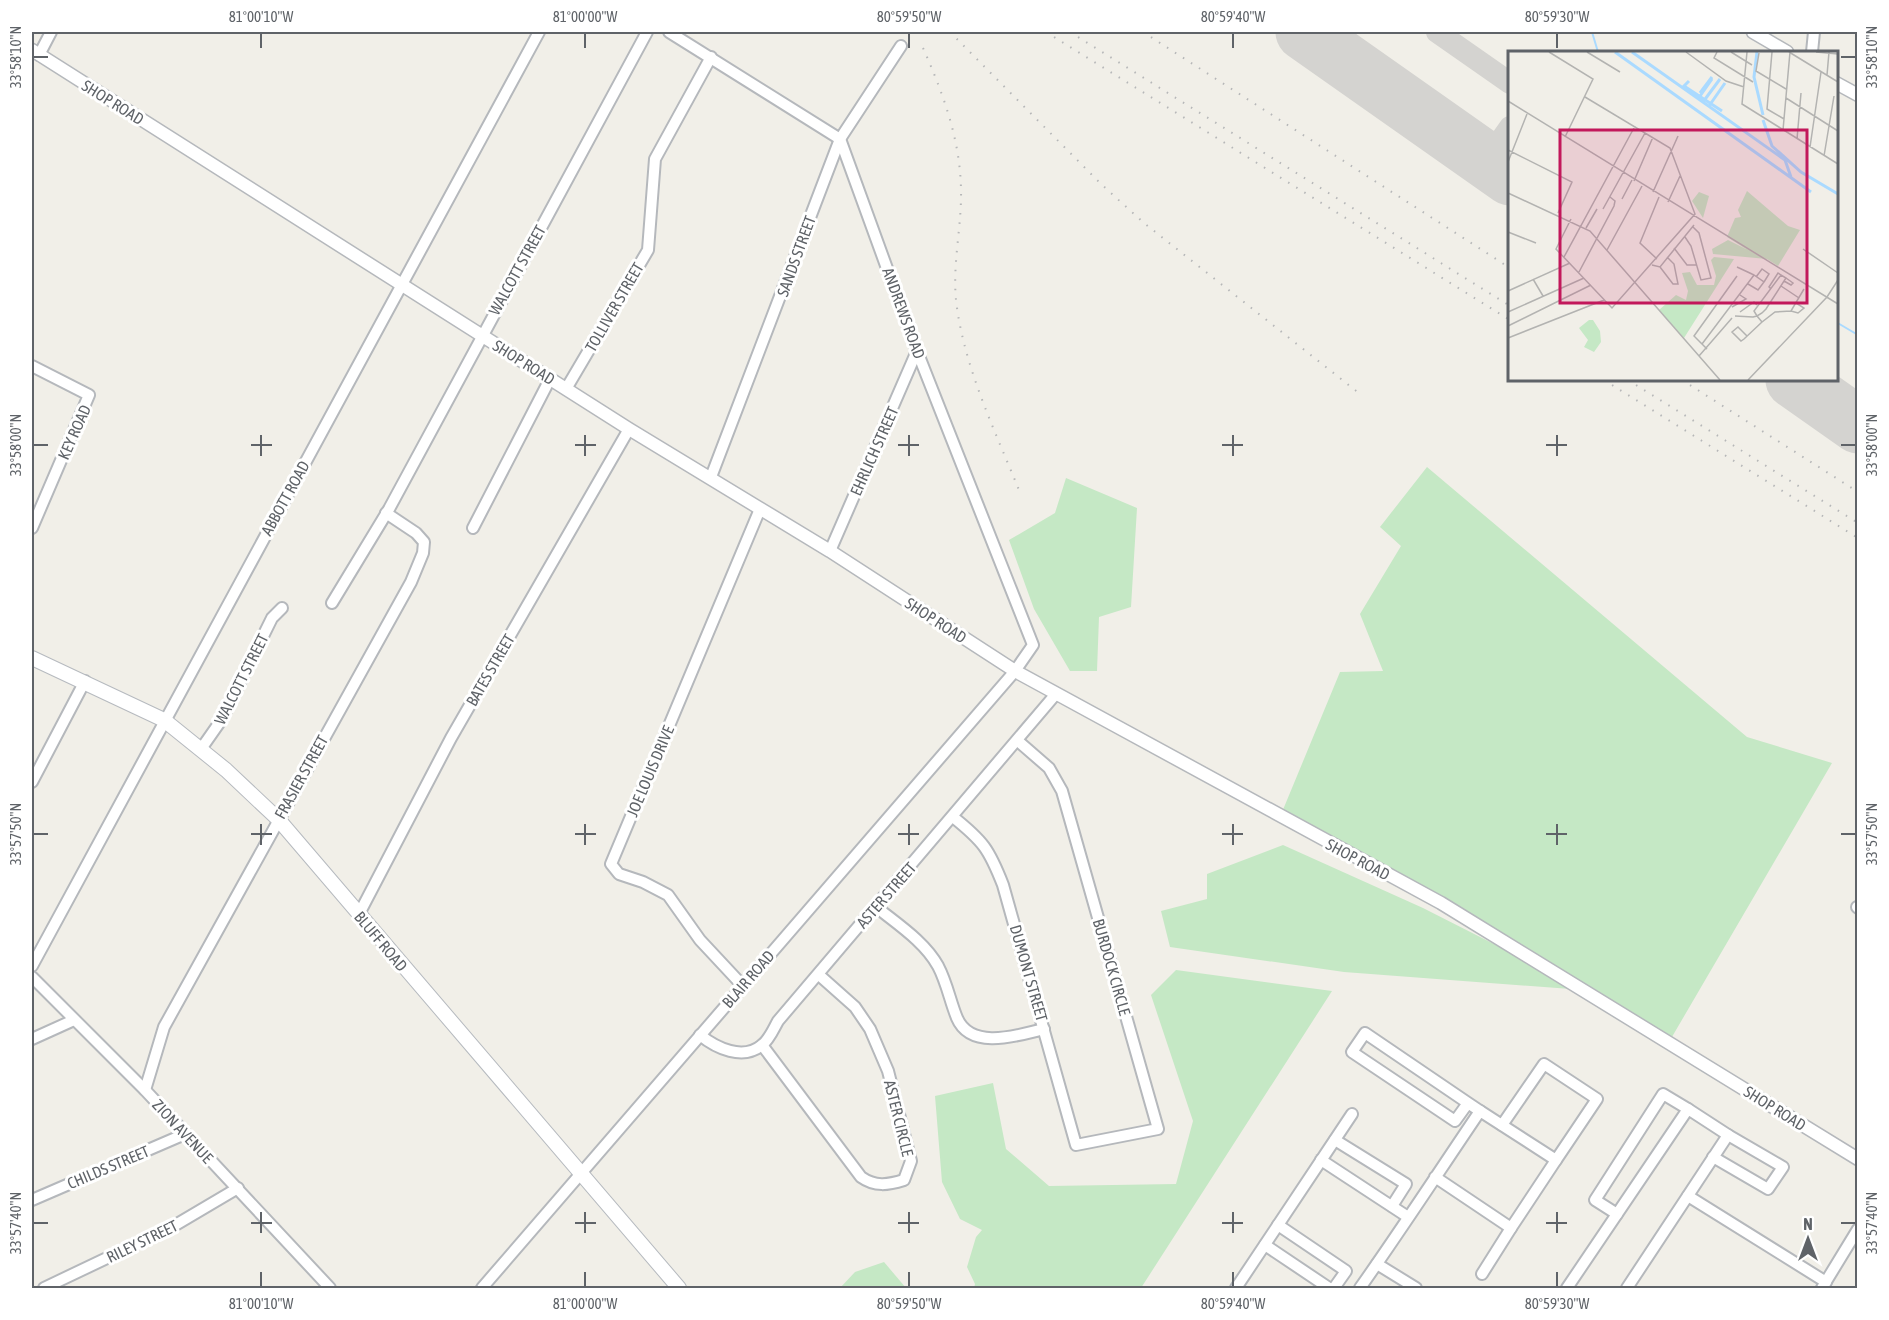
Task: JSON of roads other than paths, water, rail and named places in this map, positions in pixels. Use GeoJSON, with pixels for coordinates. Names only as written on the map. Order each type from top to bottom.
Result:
{"type":"FeatureCollection","features":[{"type":"Feature","properties":{"kind":"main road","name":"BLUFF ROAD"},"geometry":{"type":"LineString","coordinates":[[32,658],[164,720],[226,770],[278,819],[580,1175],[679,1288]]}},
{"type":"Feature","properties":{"kind":"street"},"geometry":{"type":"LineString","coordinates":[[35,52],[51,32]]}},
{"type":"Feature","properties":{"kind":"street","name":"ABBOTT ROAD"},"geometry":{"type":"LineString","coordinates":[[32,966],[539,32]]}},
{"type":"Feature","properties":{"kind":"street","name":"WALCOTT STREET"},"geometry":{"type":"LineString","coordinates":[[332,603],[386,513],[647,32]]}},
{"type":"Feature","properties":{"kind":"street"},"geometry":{"type":"LineString","coordinates":[[669,32],[840,139]]}},
{"type":"Feature","properties":{"kind":"street"},"geometry":{"type":"LineString","coordinates":[[1753,32],[1785,51]]}},
{"type":"Feature","properties":{"kind":"street"},"geometry":{"type":"LineString","coordinates":[[1812,51],[1814,32]]}},
{"type":"Feature","properties":{"kind":"street","name":"SANDS STREET"},"geometry":{"type":"LineString","coordinates":[[711,477],[840,139],[901,45]]}},
{"type":"Feature","properties":{"kind":"street","name":"SHOP ROAD"},"geometry":{"type":"LineString","coordinates":[[35,52],[402,283],[550,380],[830,551],[1055,695],[1441,903],[1857,1159]]}},
{"type":"Feature","properties":{"kind":"street","name":"TOLLIVER STREET"},"geometry":{"type":"LineString","coordinates":[[566,389],[648,250],[655,159],[711,57]]}},
{"type":"Feature","properties":{"kind":"street"},"geometry":{"type":"LineString","coordinates":[[1838,84],[1857,95]]}},
{"type":"Feature","properties":{"kind":"street","name":"ANDREWS ROAD"},"geometry":{"type":"LineString","coordinates":[[840,139],[917,351],[1033,645],[1016,671]]}},
{"type":"Feature","properties":{"kind":"street","name":"EHRLICH STREET"},"geometry":{"type":"LineString","coordinates":[[830,551],[917,351]]}},
{"type":"Feature","properties":{"kind":"street","name":"KEY ROAD"},"geometry":{"type":"LineString","coordinates":[[32,366],[90,395],[32,528]]}},
{"type":"Feature","properties":{"kind":"street"},"geometry":{"type":"LineString","coordinates":[[473,528],[550,380]]}},
{"type":"Feature","properties":{"kind":"street","name":"BATES STREET"},"geometry":{"type":"LineString","coordinates":[[359,914],[451,738],[628,429]]}},
{"type":"Feature","properties":{"kind":"street","name":"JOE LOUIS DRIVE"},"geometry":{"type":"LineString","coordinates":[[742,985],[700,940],[668,895],[644,882],[619,874],[611,864],[760,510]]}},
{"type":"Feature","properties":{"kind":"street","name":"FRASIER STREET"},"geometry":{"type":"LineString","coordinates":[[145,1090],[164,1027],[411,582],[423,553],[424,542],[416,533],[386,513]]}},
{"type":"Feature","properties":{"kind":"street","name":"WALCOTT STREET"},"geometry":{"type":"LineString","coordinates":[[201,749],[222,719],[272,618],[282,608]]}},
{"type":"Feature","properties":{"kind":"street","name":"BLAIR ROAD"},"geometry":{"type":"LineString","coordinates":[[482,1288],[1016,671]]}},
{"type":"Feature","properties":{"kind":"street"},"geometry":{"type":"LineString","coordinates":[[32,782],[85,681]]}},
{"type":"Feature","properties":{"kind":"street","name":"ASTER STREET"},"geometry":{"type":"LineString","coordinates":[[762,1045],[778,1021],[1055,695]]}},
{"type":"Feature","properties":{"kind":"street","name":"BURDOCK CIRCLE"},"geometry":{"type":"LineString","coordinates":[[1018,741],[1049,768],[1062,791],[1158,1129],[1076,1145]]}},
{"type":"Feature","properties":{"kind":"street","name":"DUMONT STREET"},"geometry":{"type":"LineString","coordinates":[[953,817],[981,840],[992,856],[1004,885],[1076,1145]]}},
{"type":"Feature","properties":{"kind":"street"},"geometry":{"type":"LineString","coordinates":[[875,906],[922,945],[938,966],[958,1021],[973,1035],[991,1039],[1012,1037],[1044,1029]]}},
{"type":"Feature","properties":{"kind":"street","name":"ASTER CIRCLE"},"geometry":{"type":"LineString","coordinates":[[762,1045],[861,1177],[871,1184],[891,1184],[904,1180],[911,1161],[888,1071],[870,1029],[855,1007],[819,975]]}},
{"type":"Feature","properties":{"kind":"street","name":"ZION AVENUE"},"geometry":{"type":"LineString","coordinates":[[32,978],[145,1090],[330,1288]]}},
{"type":"Feature","properties":{"kind":"street"},"geometry":{"type":"LineString","coordinates":[[32,1039],[74,1020]]}},
{"type":"Feature","properties":{"kind":"street"},"geometry":{"type":"LineString","coordinates":[[1468,1103],[1455,1121],[1352,1052],[1365,1033],[1556,1160]]}},
{"type":"Feature","properties":{"kind":"street"},"geometry":{"type":"LineString","coordinates":[[700,1035],[714,1046],[730,1051],[748,1051],[762,1045]]}},
{"type":"Feature","properties":{"kind":"street"},"geometry":{"type":"LineString","coordinates":[[1482,1274],[1597,1099],[1544,1064],[1502,1125]]}},
{"type":"Feature","properties":{"kind":"street"},"geometry":{"type":"LineString","coordinates":[[1617,1214],[1595,1200],[1664,1094],[1783,1167],[1768,1190],[1713,1157]]}},
{"type":"Feature","properties":{"kind":"street"},"geometry":{"type":"LineString","coordinates":[[1567,1288],[1688,1109]]}},
{"type":"Feature","properties":{"kind":"street"},"geometry":{"type":"LineString","coordinates":[[1360,1288],[1480,1111]]}},
{"type":"Feature","properties":{"kind":"street"},"geometry":{"type":"LineString","coordinates":[[1236,1288],[1352,1114]]}},
{"type":"Feature","properties":{"kind":"street","name":"CHILDS STREET"},"geometry":{"type":"LineString","coordinates":[[32,1200],[185,1134]]}},
{"type":"Feature","properties":{"kind":"street"},"geometry":{"type":"LineString","coordinates":[[1627,1288],[1728,1135]]}},
{"type":"Feature","properties":{"kind":"street"},"geometry":{"type":"LineString","coordinates":[[1335,1140],[1406,1184],[1392,1206]]}},
{"type":"Feature","properties":{"kind":"street"},"geometry":{"type":"LineString","coordinates":[[1321,1160],[1408,1217]]}},
{"type":"Feature","properties":{"kind":"street"},"geometry":{"type":"LineString","coordinates":[[1435,1177],[1511,1228]]}},
{"type":"Feature","properties":{"kind":"street","name":"RILEY STREET"},"geometry":{"type":"LineString","coordinates":[[44,1288],[172,1227],[238,1188]]}},
{"type":"Feature","properties":{"kind":"street"},"geometry":{"type":"LineString","coordinates":[[1688,1196],[1824,1285],[1857,1229]]}},
{"type":"Feature","properties":{"kind":"street"},"geometry":{"type":"LineString","coordinates":[[1278,1225],[1346,1271],[1334,1288]]}},
{"type":"Feature","properties":{"kind":"street"},"geometry":{"type":"LineString","coordinates":[[1265,1245],[1329,1288]]}},
{"type":"Feature","properties":{"kind":"street"},"geometry":{"type":"LineString","coordinates":[[1377,1264],[1416,1288]]}},
{"type":"Feature","properties":{"kind":"waterway"},"geometry":{"type":"LineString","coordinates":[[1592,32],[1598,51]]}},
{"type":"Feature","properties":{"kind":"waterway"},"geometry":{"type":"LineString","coordinates":[[1838,323],[1858,335]]}},
{"type":"Feature","properties":{"kind":"railway"},"geometry":{"type":"LineString","coordinates":[[950,32],[1101,184],[1144,223],[1360,394]]}},
{"type":"Feature","properties":{"kind":"railway"},"geometry":{"type":"LineString","coordinates":[[1046,32],[1508,319]]}},
{"type":"Feature","properties":{"kind":"railway"},"geometry":{"type":"LineString","coordinates":[[1070,32],[1508,305]]}},
{"type":"Feature","properties":{"kind":"railway"},"geometry":{"type":"LineString","coordinates":[[1143,32],[1508,267]]}},
{"type":"Feature","properties":{"kind":"railway"},"geometry":{"type":"LineString","coordinates":[[923,48],[944,99],[954,134],[960,170],[961,204],[955,293],[961,331],[982,400],[1019,490]]}},
{"type":"Feature","properties":{"kind":"railway"},"geometry":{"type":"LineString","coordinates":[[1606,381],[1858,538]]}},
{"type":"Feature","properties":{"kind":"railway"},"geometry":{"type":"LineString","coordinates":[[1630,381],[1858,523]]}},
{"type":"Feature","properties":{"kind":"railway"},"geometry":{"type":"LineString","coordinates":[[1684,381],[1858,492]]}}]}
